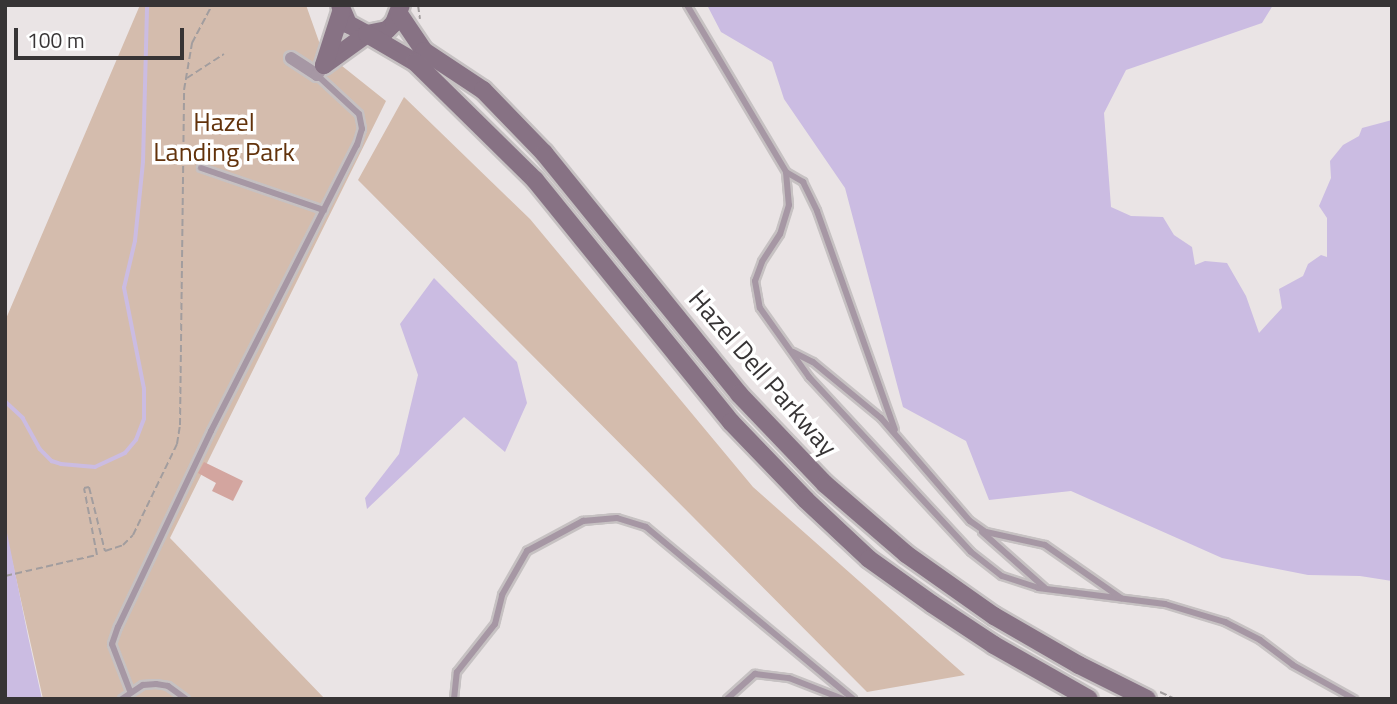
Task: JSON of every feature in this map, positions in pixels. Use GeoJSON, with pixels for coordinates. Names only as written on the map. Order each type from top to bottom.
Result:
{"type":"FeatureCollection","features":[{"type":"Feature","properties":{"kind":"main road","name":"Hazel Dell Parkway"},"geometry":{"type":"LineString","coordinates":[[341,8],[348,24],[415,62],[511,154],[562,211],[731,422],[797,491],[869,559],[993,645],[1089,699]]}},
{"type":"Feature","properties":{"kind":"main road"},"geometry":{"type":"LineString","coordinates":[[320,70],[341,8]]}},
{"type":"Feature","properties":{"kind":"main road","name":"Hazel Dell Parkway"},"geometry":{"type":"LineString","coordinates":[[400,10],[424,51],[482,90],[544,153],[739,394],[825,484],[906,554],[995,616],[1079,665],[1149,694]]}},
{"type":"Feature","properties":{"kind":"main road"},"geometry":{"type":"LineString","coordinates":[[320,70],[366,34],[387,30],[400,10]]}},
{"type":"Feature","properties":{"kind":"street"},"geometry":{"type":"LineString","coordinates":[[291,58],[320,70]]}},
{"type":"Feature","properties":{"kind":"lane"},"geometry":{"type":"LineString","coordinates":[[687,5],[786,172],[789,205],[780,234],[762,262],[755,281],[760,308],[790,350],[884,461],[971,552],[1002,576],[1046,589],[1164,604],[1225,622],[1261,640],[1293,664],[1354,699]]}},
{"type":"Feature","properties":{"kind":"lane"},"geometry":{"type":"LineString","coordinates":[[130,691],[114,652],[114,636],[211,431],[352,156],[362,129],[359,114],[320,70]]}},
{"type":"Feature","properties":{"kind":"lane"},"geometry":{"type":"LineString","coordinates":[[201,168],[324,210]]}},
{"type":"Feature","properties":{"kind":"lane"},"geometry":{"type":"LineString","coordinates":[[786,172],[803,182],[817,211],[897,435]]}},
{"type":"Feature","properties":{"kind":"lane"},"geometry":{"type":"LineString","coordinates":[[790,350],[813,362],[881,418],[970,521],[1046,589]]}},
{"type":"Feature","properties":{"kind":"lane"},"geometry":{"type":"LineString","coordinates":[[454,699],[457,673],[495,624],[502,595],[527,551],[583,521],[617,518],[646,527],[853,699]]}},
{"type":"Feature","properties":{"kind":"lane"},"geometry":{"type":"LineString","coordinates":[[970,521],[986,532],[1045,545],[1123,599]]}},
{"type":"Feature","properties":{"kind":"lane"},"geometry":{"type":"LineString","coordinates":[[727,699],[755,674],[789,678],[843,699]]}},
{"type":"Feature","properties":{"kind":"lane"},"geometry":{"type":"LineString","coordinates":[[122,699],[130,691],[156,684],[168,686],[186,699]]}},
{"type":"Feature","properties":{"kind":"path"},"geometry":{"type":"LineString","coordinates":[[5,576],[97,555],[84,488],[89,487],[105,551],[123,545],[132,535],[177,444],[180,425],[180,277],[186,79],[192,43],[212,5]]}},
{"type":"Feature","properties":{"kind":"path"},"geometry":{"type":"LineString","coordinates":[[186,79],[224,54]]}},
{"type":"Feature","properties":{"kind":"path"},"geometry":{"type":"LineString","coordinates":[[1149,694],[1175,699]]}},
{"type":"Feature","properties":{"kind":"green space","name":"Hazel Landing Park"},"geometry":{"type":"Polygon","coordinates":[[[140,5],[306,5],[322,50],[386,101],[170,538],[325,699],[43,699],[5,529],[5,321],[140,5]]]}},
{"type":"Feature","properties":{"kind":"green space"},"geometry":{"type":"Polygon","coordinates":[[[404,97],[530,219],[753,487],[965,675],[867,692],[358,180],[404,97]]]}},
{"type":"Feature","properties":{"kind":"shaded area"},"geometry":{"type":"Polygon","coordinates":[[[707,5],[1273,5],[1262,23],[1126,70],[1104,113],[1111,207],[1131,216],[1163,217],[1174,235],[1192,247],[1195,265],[1205,261],[1227,263],[1246,296],[1259,333],[1282,308],[1279,289],[1303,276],[1308,264],[1321,255],[1327,257],[1327,218],[1319,206],[1331,178],[1330,161],[1343,145],[1359,136],[1362,128],[1392,120],[1392,581],[1360,576],[1308,575],[1222,558],[1071,491],[989,500],[966,441],[903,407],[845,188],[784,99],[772,62],[721,32],[707,5]]]}},
{"type":"Feature","properties":{"kind":"shaded area"},"geometry":{"type":"Polygon","coordinates":[[[434,278],[517,362],[527,403],[505,452],[464,417],[367,509],[365,498],[399,454],[418,375],[400,324],[434,278]]]}},
{"type":"Feature","properties":{"kind":"shaded area"},"geometry":{"type":"Polygon","coordinates":[[[5,523],[28,636],[42,699],[5,699],[5,523]]]}},
{"type":"Feature","properties":{"kind":"building"},"geometry":{"type":"Polygon","coordinates":[[[204,462],[243,481],[233,501],[212,491],[216,483],[198,473],[204,462]]]}},
{"type":"Feature","properties":{"kind":"waterway"},"geometry":{"type":"LineString","coordinates":[[5,401],[23,418],[40,449],[52,461],[61,464],[95,467],[125,453],[136,440],[144,419],[144,389],[124,288],[135,241],[143,162],[147,5]]}}]}
